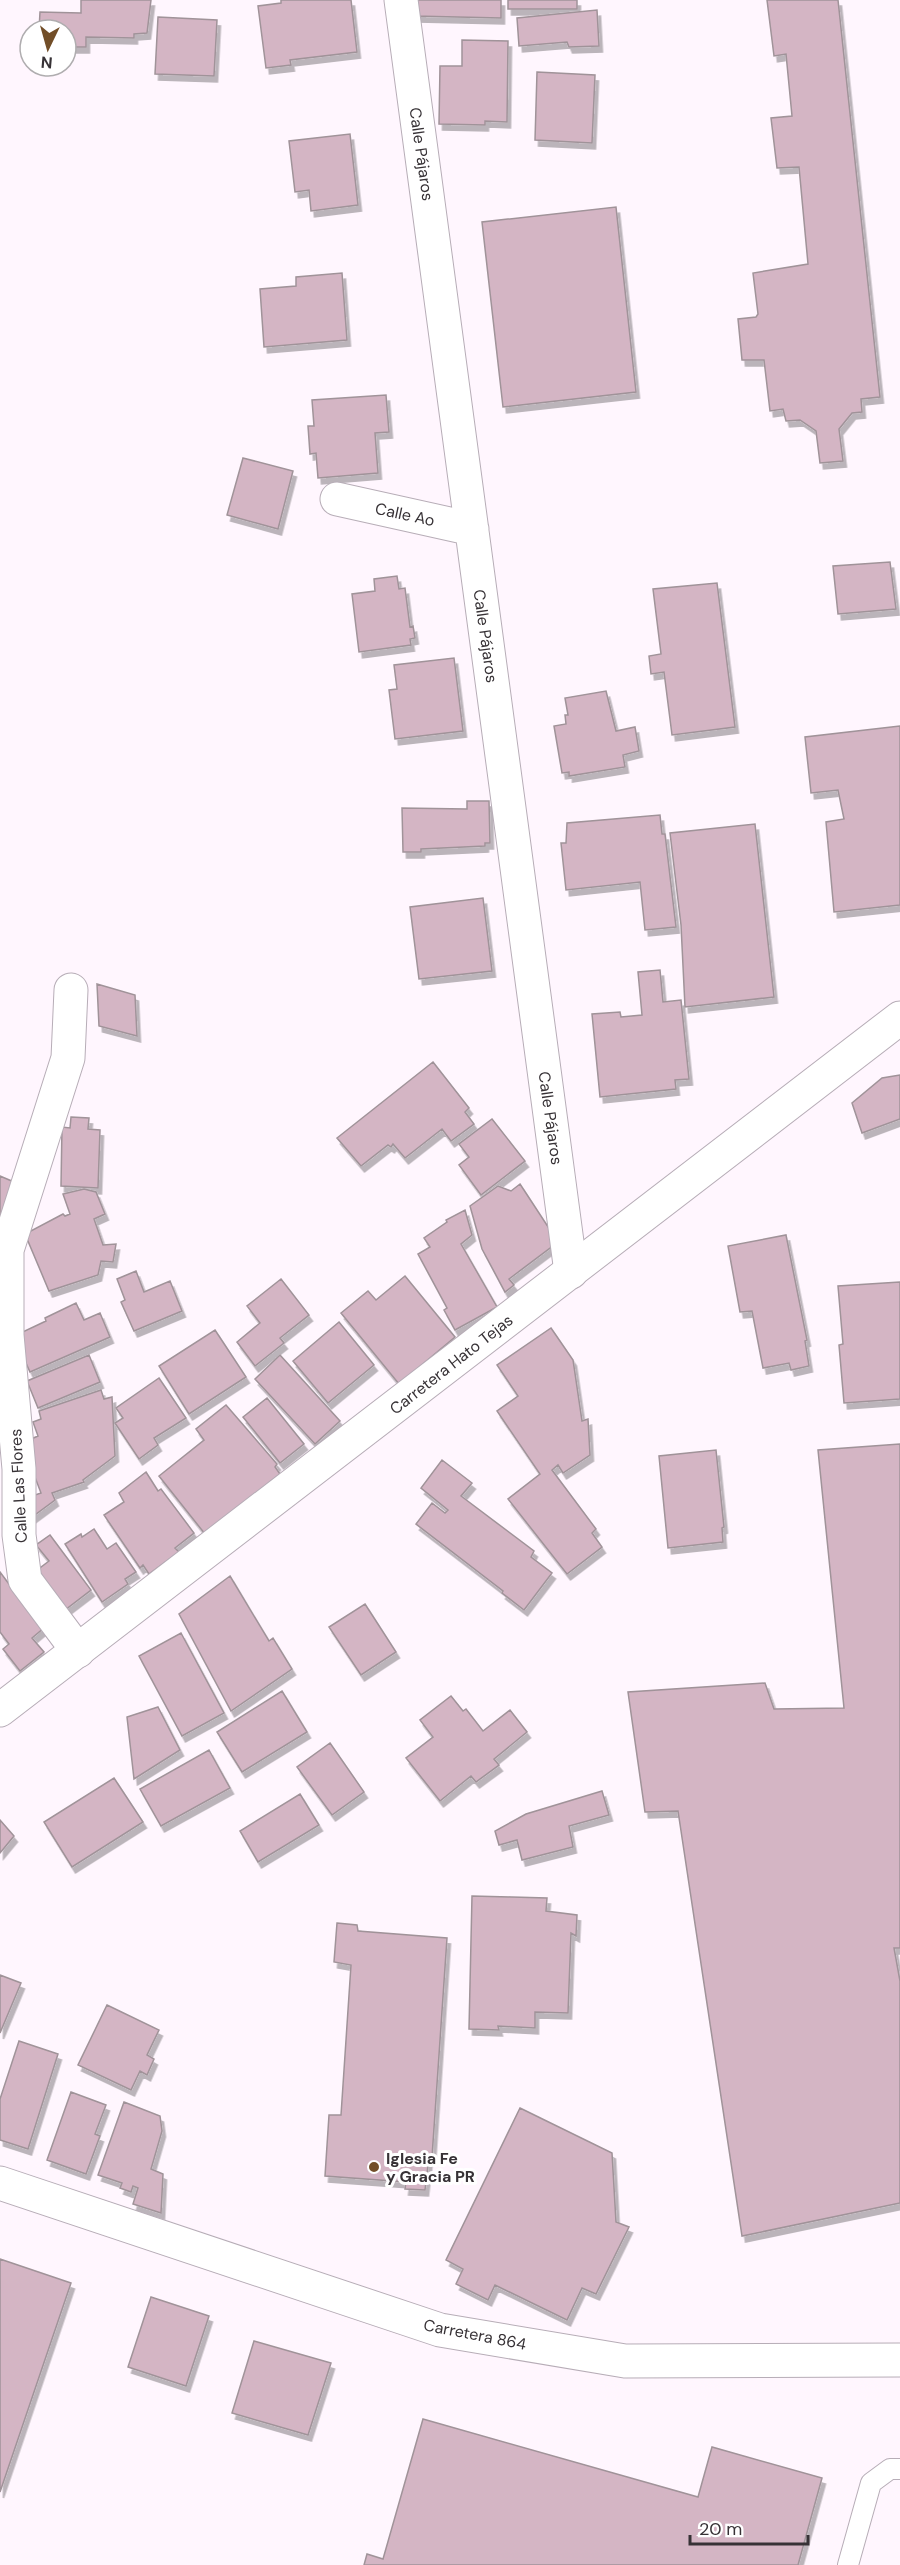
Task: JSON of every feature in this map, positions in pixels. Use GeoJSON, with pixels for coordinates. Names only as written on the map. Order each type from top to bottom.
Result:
{"type":"FeatureCollection","features":[{"type":"Feature","properties":{"kind":"street","name":"Calle Pájaros"},"geometry":{"type":"LineString","coordinates":[[401,0],[571,1272]]}},
{"type":"Feature","properties":{"kind":"street","name":"Calle Ao"},"geometry":{"type":"LineString","coordinates":[[338,499],[472,529]]}},
{"type":"Feature","properties":{"kind":"street","name":"Calle Las Flores"},"geometry":{"type":"LineString","coordinates":[[71,990],[68,1058],[7,1250],[7,1335],[19,1469],[9,1526],[25,1580],[78,1651]]}},
{"type":"Feature","properties":{"kind":"street","name":"Carretera Hato Tejas"},"geometry":{"type":"LineString","coordinates":[[0,1710],[900,1018]]}},
{"type":"Feature","properties":{"kind":"street","name":"Carretera 864"},"geometry":{"type":"LineString","coordinates":[[0,2183],[440,2330],[625,2361],[900,2360]]}},
{"type":"Feature","properties":{"kind":"lane"},"geometry":{"type":"LineString","coordinates":[[848,2565],[871,2483],[890,2469],[900,2469]]}},
{"type":"Feature","properties":{"kind":"building"},"geometry":{"type":"Polygon","coordinates":[[[81,0],[151,0],[147,33],[134,34],[134,38],[86,37],[86,47],[78,47],[78,18],[40,18],[40,12],[81,13],[81,0]]]}},
{"type":"Feature","properties":{"kind":"building"},"geometry":{"type":"Polygon","coordinates":[[[281,0],[351,0],[357,52],[290,60],[291,65],[266,68],[258,6],[281,3],[281,0]]]}},
{"type":"Feature","properties":{"kind":"building"},"geometry":{"type":"Polygon","coordinates":[[[414,0],[501,0],[501,18],[414,16],[414,0]]]}},
{"type":"Feature","properties":{"kind":"building"},"geometry":{"type":"Polygon","coordinates":[[[508,0],[577,0],[577,9],[508,9],[508,0]]]}},
{"type":"Feature","properties":{"kind":"building"},"geometry":{"type":"Polygon","coordinates":[[[767,0],[838,0],[880,397],[861,399],[862,412],[852,413],[839,429],[843,461],[820,463],[816,431],[800,420],[786,421],[783,409],[770,411],[764,360],[742,360],[738,319],[756,317],[758,314],[753,273],[808,264],[799,167],[777,168],[771,118],[792,116],[786,54],[774,56],[767,0]]]}},
{"type":"Feature","properties":{"kind":"building"},"geometry":{"type":"Polygon","coordinates":[[[597,10],[599,46],[569,47],[567,42],[519,46],[517,18],[597,10]]]}},
{"type":"Feature","properties":{"kind":"building"},"geometry":{"type":"Polygon","coordinates":[[[158,17],[217,20],[214,76],[155,74],[158,17]]]}},
{"type":"Feature","properties":{"kind":"building"},"geometry":{"type":"Polygon","coordinates":[[[462,40],[508,41],[507,122],[485,121],[485,125],[439,124],[440,66],[462,66],[462,40]]]}},
{"type":"Feature","properties":{"kind":"building"},"geometry":{"type":"Polygon","coordinates":[[[537,72],[595,75],[592,143],[535,140],[537,72]]]}},
{"type":"Feature","properties":{"kind":"building"},"geometry":{"type":"Polygon","coordinates":[[[350,134],[358,205],[311,211],[309,190],[295,192],[289,141],[350,134]]]}},
{"type":"Feature","properties":{"kind":"building"},"geometry":{"type":"Polygon","coordinates":[[[616,207],[636,392],[503,407],[482,222],[616,207]]]}},
{"type":"Feature","properties":{"kind":"building"},"geometry":{"type":"Polygon","coordinates":[[[342,273],[347,340],[264,347],[260,289],[296,286],[296,277],[342,273]]]}},
{"type":"Feature","properties":{"kind":"building"},"geometry":{"type":"Polygon","coordinates":[[[386,395],[389,432],[375,433],[378,473],[318,478],[316,453],[310,454],[308,426],[314,426],[312,400],[386,395]]]}},
{"type":"Feature","properties":{"kind":"building"},"geometry":{"type":"Polygon","coordinates":[[[243,458],[293,471],[278,529],[227,515],[243,458]]]}},
{"type":"Feature","properties":{"kind":"building"},"geometry":{"type":"Polygon","coordinates":[[[890,562],[896,609],[838,614],[833,566],[890,562]]]}},
{"type":"Feature","properties":{"kind":"building"},"geometry":{"type":"Polygon","coordinates":[[[397,576],[399,589],[405,588],[410,627],[413,626],[415,638],[410,639],[411,645],[359,652],[352,594],[375,591],[374,579],[397,576]]]}},
{"type":"Feature","properties":{"kind":"building"},"geometry":{"type":"Polygon","coordinates":[[[717,583],[735,727],[672,735],[664,672],[651,674],[649,656],[661,654],[653,589],[717,583]]]}},
{"type":"Feature","properties":{"kind":"building"},"geometry":{"type":"Polygon","coordinates":[[[454,658],[463,731],[395,739],[389,690],[397,689],[394,665],[454,658]]]}},
{"type":"Feature","properties":{"kind":"building"},"geometry":{"type":"Polygon","coordinates":[[[606,691],[616,731],[635,727],[639,751],[623,755],[625,767],[569,776],[569,772],[562,773],[554,726],[566,724],[565,715],[568,715],[565,698],[606,691]]]}},
{"type":"Feature","properties":{"kind":"building"},"geometry":{"type":"Polygon","coordinates":[[[900,726],[900,905],[834,912],[826,822],[844,819],[838,790],[811,793],[805,737],[900,726]]]}},
{"type":"Feature","properties":{"kind":"building"},"geometry":{"type":"Polygon","coordinates":[[[467,801],[489,801],[490,843],[485,843],[485,846],[403,852],[402,808],[467,809],[467,801]]]}},
{"type":"Feature","properties":{"kind":"building"},"geometry":{"type":"Polygon","coordinates":[[[660,815],[662,834],[665,834],[676,927],[645,930],[640,882],[566,890],[561,843],[566,843],[567,823],[660,815]]]}},
{"type":"Feature","properties":{"kind":"building"},"geometry":{"type":"Polygon","coordinates":[[[755,824],[774,997],[685,1007],[681,925],[670,833],[755,824]]]}},
{"type":"Feature","properties":{"kind":"building"},"geometry":{"type":"Polygon","coordinates":[[[483,898],[492,971],[419,979],[410,907],[483,898]]]}},
{"type":"Feature","properties":{"kind":"building"},"geometry":{"type":"Polygon","coordinates":[[[660,970],[663,1002],[681,1000],[689,1079],[675,1080],[676,1089],[600,1097],[592,1014],[620,1012],[621,1017],[642,1015],[638,972],[660,970]]]}},
{"type":"Feature","properties":{"kind":"building"},"geometry":{"type":"Polygon","coordinates":[[[97,984],[135,995],[137,1036],[99,1026],[97,984]]]}},
{"type":"Feature","properties":{"kind":"building"},"geometry":{"type":"Polygon","coordinates":[[[433,1062],[469,1108],[465,1112],[474,1124],[451,1141],[442,1129],[405,1158],[393,1144],[391,1147],[388,1145],[361,1166],[337,1138],[433,1062]]]}},
{"type":"Feature","properties":{"kind":"building"},"geometry":{"type":"Polygon","coordinates":[[[900,1075],[900,1119],[862,1133],[852,1103],[882,1078],[900,1075]]]}},
{"type":"Feature","properties":{"kind":"building"},"geometry":{"type":"Polygon","coordinates":[[[71,1117],[89,1118],[88,1129],[100,1130],[98,1188],[61,1186],[62,1127],[70,1128],[71,1117]]]}},
{"type":"Feature","properties":{"kind":"building"},"geometry":{"type":"Polygon","coordinates":[[[492,1119],[525,1161],[481,1195],[459,1165],[469,1157],[459,1144],[492,1119]]]}},
{"type":"Feature","properties":{"kind":"building"},"geometry":{"type":"Polygon","coordinates":[[[0,1176],[21,1185],[0,1233],[0,1176]]]}},
{"type":"Feature","properties":{"kind":"building"},"geometry":{"type":"Polygon","coordinates":[[[520,1184],[558,1242],[509,1279],[514,1285],[505,1292],[482,1249],[470,1206],[498,1186],[511,1191],[520,1184]]]}},
{"type":"Feature","properties":{"kind":"building"},"geometry":{"type":"Polygon","coordinates":[[[84,1189],[96,1192],[105,1214],[94,1219],[103,1245],[116,1244],[113,1262],[101,1261],[98,1275],[49,1291],[25,1234],[63,1214],[65,1216],[70,1214],[63,1194],[84,1189]]]}},
{"type":"Feature","properties":{"kind":"building"},"geometry":{"type":"Polygon","coordinates":[[[465,1210],[472,1235],[461,1244],[497,1307],[455,1330],[444,1310],[447,1308],[418,1254],[430,1247],[424,1238],[447,1222],[446,1220],[465,1210]]]}},
{"type":"Feature","properties":{"kind":"building"},"geometry":{"type":"Polygon","coordinates":[[[786,1235],[807,1340],[805,1341],[809,1366],[791,1370],[789,1363],[763,1368],[752,1311],[740,1312],[728,1246],[786,1235]]]}},
{"type":"Feature","properties":{"kind":"building"},"geometry":{"type":"Polygon","coordinates":[[[136,1271],[144,1292],[170,1281],[182,1311],[134,1331],[121,1302],[125,1300],[117,1279],[136,1271]]]}},
{"type":"Feature","properties":{"kind":"building"},"geometry":{"type":"Polygon","coordinates":[[[405,1276],[455,1337],[399,1384],[341,1313],[368,1291],[376,1300],[405,1276]]]}},
{"type":"Feature","properties":{"kind":"building"},"geometry":{"type":"Polygon","coordinates":[[[281,1279],[309,1315],[280,1338],[284,1343],[255,1366],[237,1342],[260,1323],[247,1306],[281,1279]]]}},
{"type":"Feature","properties":{"kind":"building"},"geometry":{"type":"Polygon","coordinates":[[[900,1282],[900,1399],[844,1403],[839,1345],[843,1344],[838,1286],[900,1282]]]}},
{"type":"Feature","properties":{"kind":"building"},"geometry":{"type":"Polygon","coordinates":[[[76,1303],[84,1320],[100,1313],[110,1337],[30,1372],[14,1336],[76,1303]]]}},
{"type":"Feature","properties":{"kind":"building"},"geometry":{"type":"Polygon","coordinates":[[[339,1322],[374,1365],[328,1403],[293,1361],[339,1322]]]}},
{"type":"Feature","properties":{"kind":"building"},"geometry":{"type":"Polygon","coordinates":[[[551,1328],[573,1360],[582,1421],[588,1419],[590,1455],[563,1473],[558,1465],[552,1470],[596,1529],[592,1533],[602,1547],[567,1574],[508,1499],[540,1474],[497,1411],[518,1396],[497,1365],[551,1328]]]}},
{"type":"Feature","properties":{"kind":"building"},"geometry":{"type":"Polygon","coordinates":[[[215,1330],[246,1377],[189,1414],[159,1366],[215,1330]]]}},
{"type":"Feature","properties":{"kind":"building"},"geometry":{"type":"Polygon","coordinates":[[[89,1355],[100,1382],[38,1408],[27,1381],[89,1355]]]}},
{"type":"Feature","properties":{"kind":"building"},"geometry":{"type":"Polygon","coordinates":[[[280,1355],[340,1421],[315,1444],[255,1379],[280,1355]]]}},
{"type":"Feature","properties":{"kind":"building"},"geometry":{"type":"Polygon","coordinates":[[[159,1378],[186,1418],[154,1438],[158,1445],[139,1459],[115,1423],[123,1418],[116,1408],[159,1378]]]}},
{"type":"Feature","properties":{"kind":"building"},"geometry":{"type":"Polygon","coordinates":[[[101,1390],[104,1399],[112,1397],[115,1456],[83,1480],[84,1482],[52,1493],[55,1500],[28,1520],[29,1497],[41,1493],[22,1443],[38,1436],[33,1422],[41,1419],[39,1411],[101,1390]]]}},
{"type":"Feature","properties":{"kind":"building"},"geometry":{"type":"Polygon","coordinates":[[[267,1398],[304,1444],[280,1463],[243,1417],[267,1398]]]}},
{"type":"Feature","properties":{"kind":"building"},"geometry":{"type":"Polygon","coordinates":[[[226,1405],[277,1464],[275,1467],[280,1474],[205,1534],[159,1476],[204,1440],[196,1429],[226,1405]]]}},
{"type":"Feature","properties":{"kind":"building"},"geometry":{"type":"Polygon","coordinates":[[[900,1444],[900,1948],[894,1948],[900,1981],[900,2203],[742,2236],[678,1811],[645,1812],[628,1692],[765,1683],[774,1709],[844,1708],[818,1450],[900,1444]]]}},
{"type":"Feature","properties":{"kind":"building"},"geometry":{"type":"Polygon","coordinates":[[[716,1450],[724,1527],[722,1528],[723,1542],[668,1548],[659,1456],[716,1450]]]}},
{"type":"Feature","properties":{"kind":"building"},"geometry":{"type":"Polygon","coordinates":[[[442,1460],[472,1483],[461,1496],[534,1551],[531,1557],[552,1573],[524,1610],[416,1524],[432,1503],[445,1513],[448,1510],[421,1488],[442,1460]]]}},
{"type":"Feature","properties":{"kind":"building"},"geometry":{"type":"Polygon","coordinates":[[[146,1472],[158,1491],[161,1489],[194,1533],[175,1548],[179,1552],[149,1574],[143,1565],[140,1568],[104,1515],[124,1502],[119,1493],[146,1472]]]}},
{"type":"Feature","properties":{"kind":"building"},"geometry":{"type":"Polygon","coordinates":[[[94,1529],[107,1549],[116,1543],[136,1572],[125,1579],[128,1584],[102,1602],[65,1544],[94,1529]]]}},
{"type":"Feature","properties":{"kind":"building"},"geometry":{"type":"Polygon","coordinates":[[[50,1535],[91,1590],[65,1610],[36,1571],[49,1561],[36,1545],[50,1535]]]}},
{"type":"Feature","properties":{"kind":"building"},"geometry":{"type":"Polygon","coordinates":[[[0,1572],[35,1619],[45,1627],[32,1638],[44,1652],[20,1671],[3,1649],[9,1644],[0,1632],[0,1572]]]}},
{"type":"Feature","properties":{"kind":"building"},"geometry":{"type":"Polygon","coordinates":[[[230,1576],[269,1641],[273,1638],[292,1669],[231,1711],[179,1614],[230,1576]]]}},
{"type":"Feature","properties":{"kind":"building"},"geometry":{"type":"Polygon","coordinates":[[[365,1604],[396,1652],[361,1675],[329,1627],[365,1604]]]}},
{"type":"Feature","properties":{"kind":"building"},"geometry":{"type":"Polygon","coordinates":[[[181,1633],[224,1713],[182,1736],[139,1656],[181,1633]]]}},
{"type":"Feature","properties":{"kind":"building"},"geometry":{"type":"Polygon","coordinates":[[[282,1691],[307,1732],[242,1772],[217,1732],[282,1691]]]}},
{"type":"Feature","properties":{"kind":"building"},"geometry":{"type":"Polygon","coordinates":[[[451,1696],[463,1711],[466,1709],[483,1731],[510,1710],[527,1732],[494,1759],[499,1765],[476,1782],[471,1776],[440,1801],[406,1758],[433,1737],[420,1720],[451,1696]]]}},
{"type":"Feature","properties":{"kind":"building"},"geometry":{"type":"Polygon","coordinates":[[[158,1707],[180,1750],[134,1779],[127,1717],[158,1707]]]}},
{"type":"Feature","properties":{"kind":"building"},"geometry":{"type":"Polygon","coordinates":[[[330,1743],[364,1792],[332,1815],[297,1767],[330,1743]]]}},
{"type":"Feature","properties":{"kind":"building"},"geometry":{"type":"Polygon","coordinates":[[[209,1750],[230,1788],[161,1826],[140,1789],[209,1750]]]}},
{"type":"Feature","properties":{"kind":"building"},"geometry":{"type":"Polygon","coordinates":[[[114,1778],[143,1822],[72,1867],[44,1822],[114,1778]]]}},
{"type":"Feature","properties":{"kind":"building"},"geometry":{"type":"Polygon","coordinates":[[[602,1791],[609,1815],[569,1826],[573,1847],[522,1860],[517,1840],[499,1845],[495,1831],[526,1814],[602,1791]]]}},
{"type":"Feature","properties":{"kind":"building"},"geometry":{"type":"Polygon","coordinates":[[[300,1794],[319,1825],[258,1862],[240,1831],[300,1794]]]}},
{"type":"Feature","properties":{"kind":"building"},"geometry":{"type":"Polygon","coordinates":[[[0,1820],[14,1836],[0,1853],[0,1820]]]}},
{"type":"Feature","properties":{"kind":"building"},"geometry":{"type":"Polygon","coordinates":[[[472,1896],[547,1898],[546,1911],[577,1915],[576,1936],[571,1933],[568,2013],[535,2012],[535,2028],[498,2026],[499,2030],[469,2029],[472,1896]]]}},
{"type":"Feature","properties":{"kind":"building"},"geometry":{"type":"Polygon","coordinates":[[[337,1923],[357,1925],[358,1931],[447,1938],[432,2157],[429,2157],[425,2190],[405,2189],[406,2182],[325,2176],[329,2115],[341,2115],[351,1965],[334,1962],[337,1923]]]}},
{"type":"Feature","properties":{"kind":"building"},"geometry":{"type":"Polygon","coordinates":[[[0,1975],[21,1983],[0,2033],[0,1975]]]}},
{"type":"Feature","properties":{"kind":"building"},"geometry":{"type":"Polygon","coordinates":[[[107,2005],[159,2030],[147,2055],[154,2059],[147,2075],[140,2071],[131,2090],[78,2065],[107,2005]]]}},
{"type":"Feature","properties":{"kind":"building"},"geometry":{"type":"Polygon","coordinates":[[[19,2041],[58,2054],[28,2149],[0,2140],[0,2099],[19,2041]]]}},
{"type":"Feature","properties":{"kind":"building"},"geometry":{"type":"Polygon","coordinates":[[[71,2092],[106,2105],[95,2134],[100,2136],[86,2174],[47,2160],[71,2092]]]}},
{"type":"Feature","properties":{"kind":"building"},"geometry":{"type":"Polygon","coordinates":[[[124,2102],[160,2116],[162,2131],[151,2169],[163,2174],[161,2213],[133,2204],[138,2188],[133,2186],[131,2192],[120,2188],[122,2183],[98,2175],[124,2102]]]}},
{"type":"Feature","properties":{"kind":"building"},"geometry":{"type":"Polygon","coordinates":[[[520,2108],[612,2153],[616,2222],[629,2227],[596,2294],[582,2288],[567,2320],[495,2285],[488,2300],[456,2284],[463,2269],[446,2260],[520,2108]]]}},
{"type":"Feature","properties":{"kind":"building"},"geometry":{"type":"Polygon","coordinates":[[[0,2259],[71,2283],[0,2492],[0,2259]]]}},
{"type":"Feature","properties":{"kind":"building"},"geometry":{"type":"Polygon","coordinates":[[[151,2297],[209,2316],[186,2386],[128,2367],[151,2297]]]}},
{"type":"Feature","properties":{"kind":"building"},"geometry":{"type":"Polygon","coordinates":[[[254,2341],[331,2363],[308,2435],[232,2413],[254,2341]]]}},
{"type":"Feature","properties":{"kind":"building"},"geometry":{"type":"Polygon","coordinates":[[[423,2419],[698,2497],[712,2447],[822,2478],[798,2565],[364,2565],[367,2554],[383,2559],[423,2419]]]}},
{"type":"Feature","properties":{"kind":"place","name":"Iglesia Fe y Gracia PR"},"geometry":{"type":"Point","coordinates":[374,2167]}}]}
